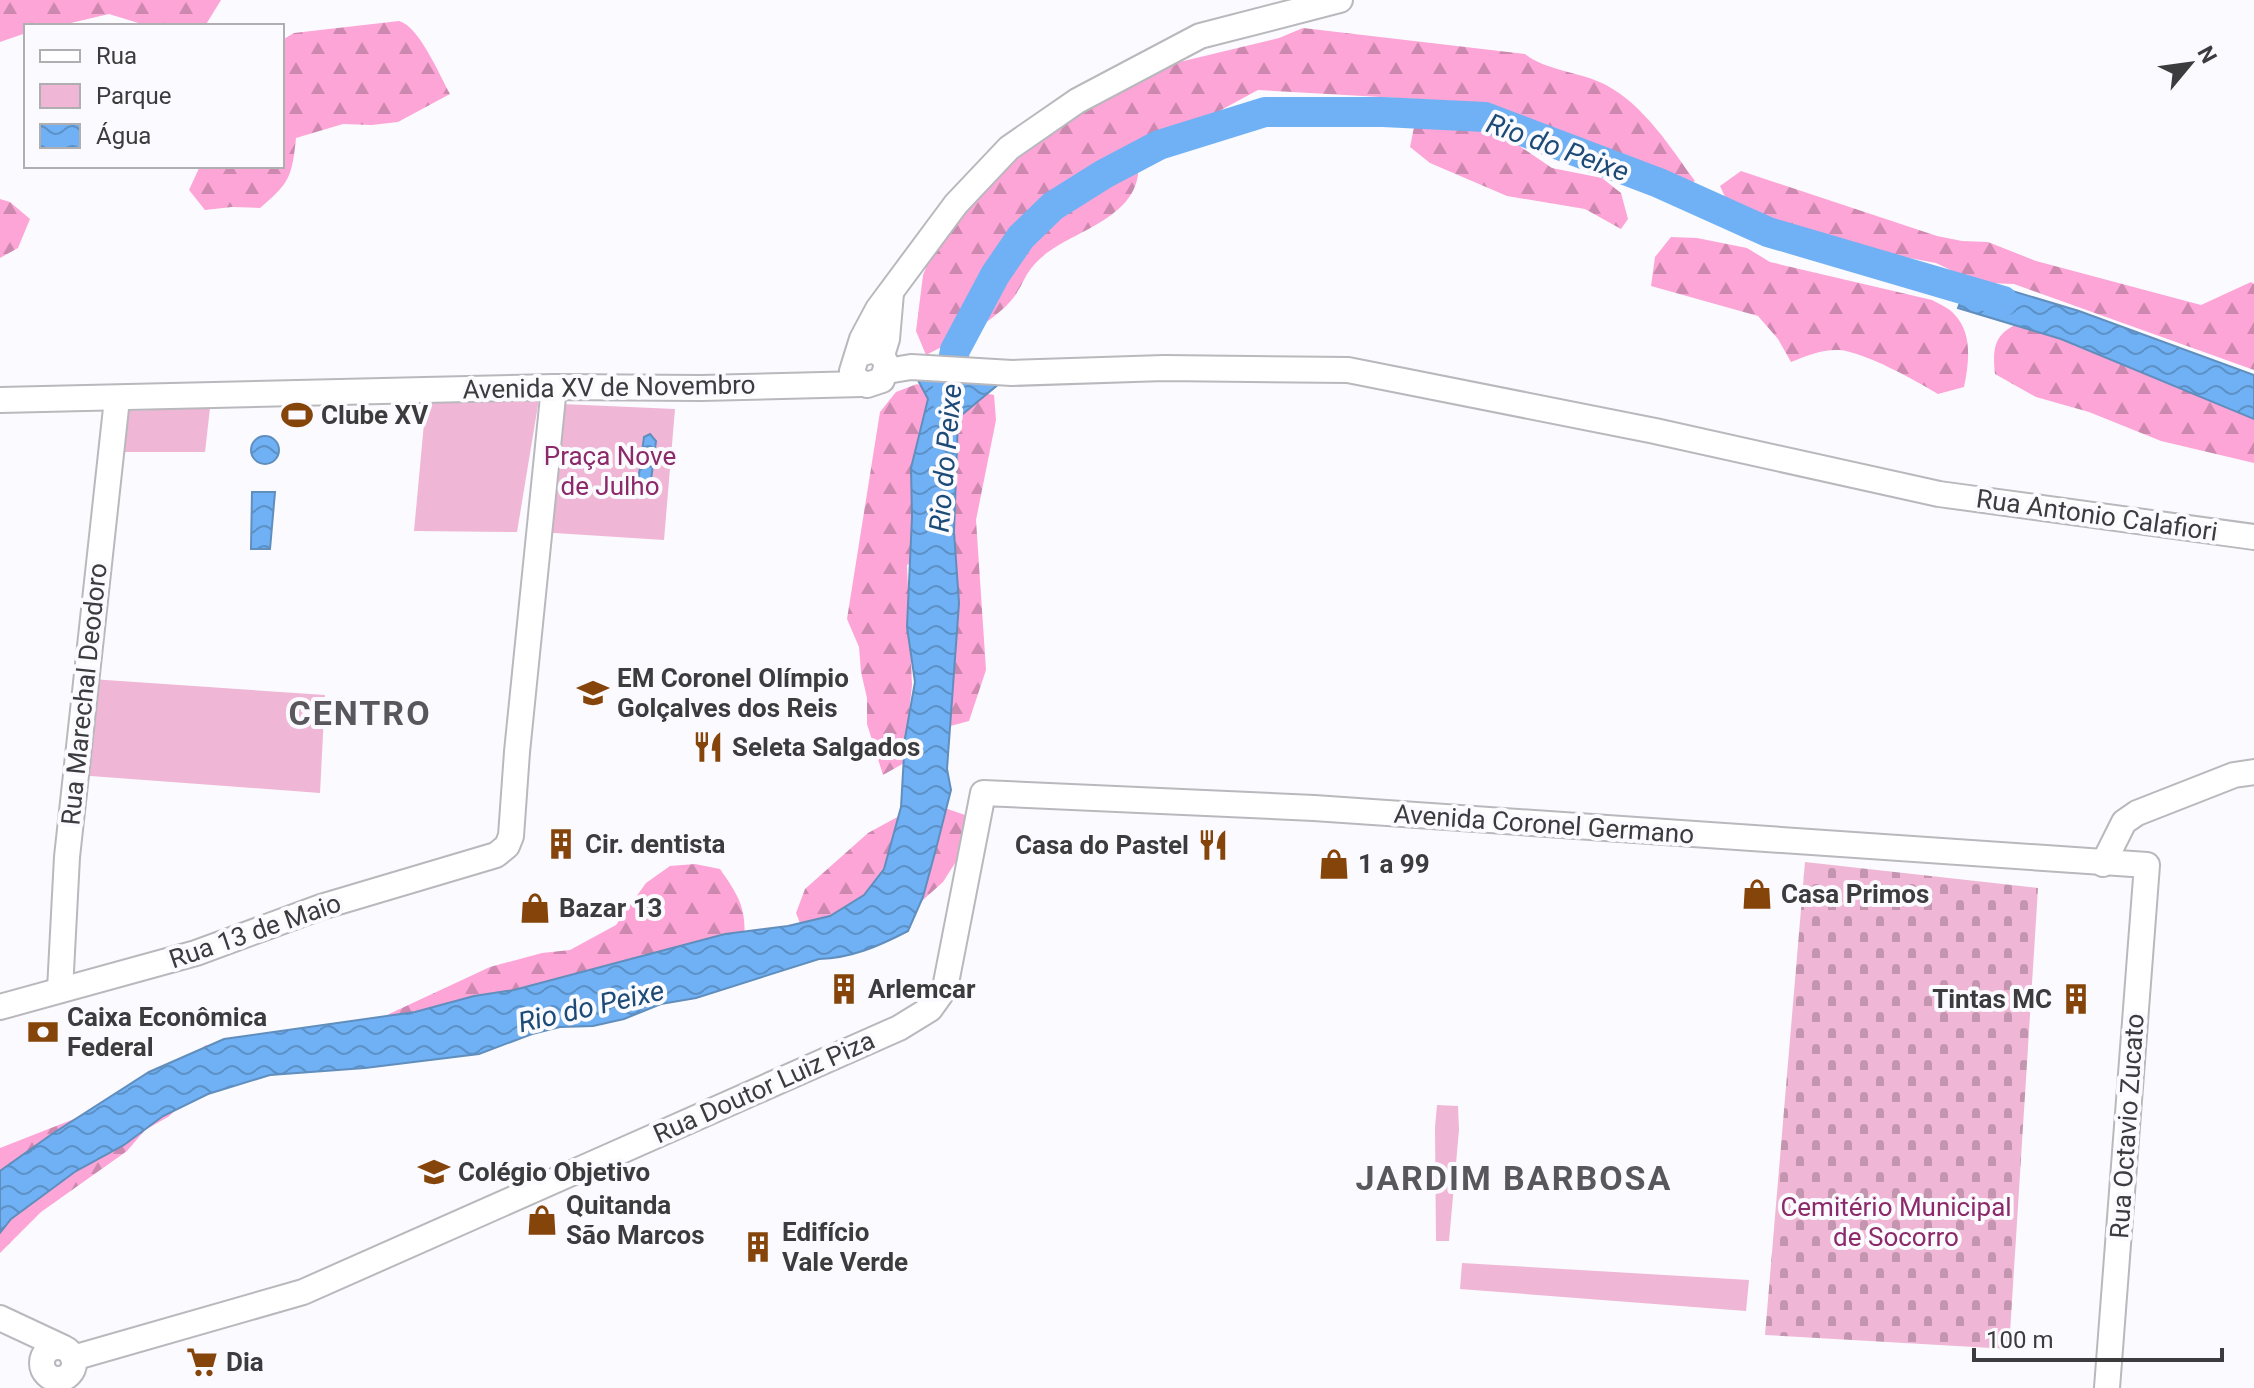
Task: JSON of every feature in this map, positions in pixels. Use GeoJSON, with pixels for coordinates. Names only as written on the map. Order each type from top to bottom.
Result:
{"type":"FeatureCollection","features":[{"type":"Feature","properties":{"kind":"street"},"geometry":{"type":"LineString","coordinates":[[893,364],[878,383],[862,384],[852,371],[862,339],[891,291],[956,204],[1009,148],[1077,101],[1200,36],[1340,0]]}},
{"type":"Feature","properties":{"kind":"street"},"geometry":{"type":"LineString","coordinates":[[891,291],[887,339],[893,364]]}},
{"type":"Feature","properties":{"kind":"street"},"geometry":{"type":"LineString","coordinates":[[856,358],[872,350],[893,364]]}},
{"type":"Feature","properties":{"kind":"street","name":"Avenida XV de Novembro"},"geometry":{"type":"LineString","coordinates":[[786,384],[856,358]]}},
{"type":"Feature","properties":{"kind":"street","name":"Rua Antonio Calafiori"},"geometry":{"type":"LineString","coordinates":[[893,364],[1012,373],[1164,368],[1348,370],[1655,431],[1939,494],[2254,537]]}},
{"type":"Feature","properties":{"kind":"street","name":"Avenida XV de Novembro"},"geometry":{"type":"LineString","coordinates":[[0,400],[554,387],[701,388],[862,384]]}},
{"type":"Feature","properties":{"kind":"street","name":"Rua 13 de Maio"},"geometry":{"type":"LineString","coordinates":[[0,1007],[196,953],[321,907],[496,855],[507,846],[511,836],[525,662],[554,387]]}},
{"type":"Feature","properties":{"kind":"street","name":"Rua Marechal Deodoro"},"geometry":{"type":"LineString","coordinates":[[60,990],[67,857],[117,399]]}},
{"type":"Feature","properties":{"kind":"street"},"geometry":{"type":"LineString","coordinates":[[2103,864],[2124,822],[2137,813],[2234,775],[2254,772]]}},
{"type":"Feature","properties":{"kind":"street","name":"Avenida Coronel Germano"},"geometry":{"type":"LineString","coordinates":[[983,793],[1314,808],[2147,865]]}},
{"type":"Feature","properties":{"kind":"street","name":"Rua Doutor Luiz Piza"},"geometry":{"type":"LineString","coordinates":[[60,1372],[303,1292],[899,1028],[930,1009],[945,988],[983,793]]}},
{"type":"Feature","properties":{"kind":"street","name":"Rua Octavio Zucato"},"geometry":{"type":"LineString","coordinates":[[2107,1388],[2147,865]]}},
{"type":"Feature","properties":{"kind":"street"},"geometry":{"type":"LineString","coordinates":[[3,1320],[60,1372]]}},
{"type":"Feature","properties":{"kind":"green space"},"geometry":{"type":"Polygon","coordinates":[[[0,0],[221,0],[206,24],[142,24],[109,14],[66,24],[24,24],[24,34],[0,42],[0,0]]]}},
{"type":"Feature","properties":{"kind":"green space"},"geometry":{"type":"Polygon","coordinates":[[[399,21],[407,25],[421,42],[450,94],[398,122],[343,124],[296,138],[288,178],[260,208],[205,210],[189,190],[199,168],[284,168],[284,39],[294,33],[399,21]]]}},
{"type":"Feature","properties":{"kind":"green space"},"geometry":{"type":"Polygon","coordinates":[[[1303,28],[1525,54],[1543,64],[1596,81],[1620,94],[1645,116],[1695,181],[1672,194],[1624,175],[1551,136],[1479,105],[1258,90],[1138,155],[1137,180],[1122,206],[1042,257],[1028,272],[1014,297],[995,315],[926,355],[916,331],[923,275],[933,251],[988,181],[1096,100],[1167,65],[1279,38],[1303,28]]]}},
{"type":"Feature","properties":{"kind":"green space"},"geometry":{"type":"Polygon","coordinates":[[[1439,110],[1487,124],[1552,168],[1602,178],[1621,193],[1628,219],[1621,229],[1585,209],[1507,196],[1430,163],[1410,147],[1415,122],[1439,110]]]}},
{"type":"Feature","properties":{"kind":"green space"},"geometry":{"type":"Polygon","coordinates":[[[1741,171],[1937,236],[1988,242],[2036,261],[2201,305],[2251,282],[2254,284],[2254,370],[2014,284],[1988,283],[1936,263],[1757,227],[1733,210],[1720,186],[1741,171]]]}},
{"type":"Feature","properties":{"kind":"green space"},"geometry":{"type":"Polygon","coordinates":[[[0,199],[10,202],[30,219],[18,248],[0,258],[0,199]]]}},
{"type":"Feature","properties":{"kind":"green space"},"geometry":{"type":"Polygon","coordinates":[[[1671,237],[1697,238],[1747,248],[1770,262],[1932,300],[1952,312],[1964,330],[1968,358],[1964,387],[1938,394],[1876,362],[1840,350],[1808,355],[1791,362],[1778,339],[1758,316],[1651,286],[1655,257],[1671,237]]]}},
{"type":"Feature","properties":{"kind":"green space"},"geometry":{"type":"Polygon","coordinates":[[[2031,318],[2254,413],[2254,463],[2161,441],[2089,412],[2036,397],[1995,374],[1994,352],[2000,337],[2011,327],[2031,318]]]}},
{"type":"Feature","properties":{"kind":"green space"},"geometry":{"type":"Polygon","coordinates":[[[917,384],[932,390],[910,563],[907,565],[911,737],[906,762],[883,775],[867,724],[867,698],[859,647],[847,619],[880,412],[896,392],[917,384]]]}},
{"type":"Feature","properties":{"kind":"green space"},"geometry":{"type":"Polygon","coordinates":[[[969,390],[994,395],[996,420],[976,520],[986,670],[969,721],[943,728],[954,398],[969,390]]]}},
{"type":"Feature","properties":{"kind":"green space","name":"Praça Nove de Julho"},"geometry":{"type":"Polygon","coordinates":[[[430,395],[539,399],[517,532],[414,531],[426,402],[430,395]]]}},
{"type":"Feature","properties":{"kind":"green space","name":"Praça Nove de Julho"},"geometry":{"type":"Polygon","coordinates":[[[562,404],[675,409],[664,540],[539,532],[562,404]]]}},
{"type":"Feature","properties":{"kind":"green space"},"geometry":{"type":"Polygon","coordinates":[[[210,408],[205,452],[120,452],[123,411],[210,408]]]}},
{"type":"Feature","properties":{"kind":"green space"},"geometry":{"type":"Polygon","coordinates":[[[91,679],[325,695],[320,793],[77,775],[91,679]]]}},
{"type":"Feature","properties":{"kind":"green space"},"geometry":{"type":"Polygon","coordinates":[[[939,806],[965,815],[957,860],[943,882],[923,900],[854,938],[806,938],[796,913],[805,889],[868,833],[914,808],[939,806]]]}},
{"type":"Feature","properties":{"kind":"green space","name":"Cemitério Municipal de Socorro"},"geometry":{"type":"Polygon","coordinates":[[[1805,862],[2038,888],[2009,1349],[1765,1335],[1805,862]]]}},
{"type":"Feature","properties":{"kind":"green space"},"geometry":{"type":"Polygon","coordinates":[[[695,864],[720,869],[732,887],[742,911],[744,941],[367,1034],[389,1014],[490,967],[542,953],[570,950],[616,925],[646,883],[670,866],[695,864]]]}},
{"type":"Feature","properties":{"kind":"green space"},"geometry":{"type":"Polygon","coordinates":[[[206,1045],[217,1057],[208,1081],[168,1117],[145,1130],[127,1151],[41,1212],[0,1253],[0,1148],[125,1099],[148,1087],[206,1045]]]}},
{"type":"Feature","properties":{"kind":"green space"},"geometry":{"type":"Polygon","coordinates":[[[1437,1105],[1458,1106],[1459,1130],[1449,1241],[1436,1241],[1437,1105]]]}},
{"type":"Feature","properties":{"kind":"green space"},"geometry":{"type":"Polygon","coordinates":[[[1462,1263],[1749,1280],[1746,1311],[1460,1289],[1462,1263]]]}},
{"type":"Feature","properties":{"kind":"water"},"geometry":{"type":"Polygon","coordinates":[[[1969,278],[2079,311],[2254,375],[2254,419],[2061,339],[1958,308],[1969,278]]]}},
{"type":"Feature","properties":{"kind":"water"},"geometry":{"type":"Polygon","coordinates":[[[911,367],[1012,373],[958,418],[954,532],[959,603],[947,769],[951,790],[923,897],[908,931],[854,954],[819,959],[696,998],[661,1004],[624,1019],[593,1026],[560,1027],[532,1034],[479,1054],[365,1068],[270,1075],[208,1094],[163,1116],[124,1145],[76,1171],[11,1219],[0,1233],[0,1171],[149,1072],[224,1039],[415,1012],[474,996],[514,990],[725,934],[788,926],[830,916],[864,895],[884,869],[901,807],[905,738],[915,682],[907,627],[911,468],[928,399],[911,367]]]}},
{"type":"Feature","properties":{"kind":"water"},"geometry":{"type":"Polygon","coordinates":[[[650,434],[656,441],[650,488],[639,492],[644,437],[650,434]]]}},
{"type":"Feature","properties":{"kind":"water"},"geometry":{"type":"Polygon","coordinates":[[[265,436],[275,440],[279,450],[275,460],[265,464],[255,460],[251,450],[255,440],[265,436]]]}},
{"type":"Feature","properties":{"kind":"water"},"geometry":{"type":"Polygon","coordinates":[[[252,492],[275,492],[270,549],[251,549],[252,492]]]}},
{"type":"Feature","properties":{"kind":"waterway","name":"Rio do Peixe"},"geometry":{"type":"LineString","coordinates":[[946,398],[955,350],[995,275],[1021,237],[1053,206],[1159,145],[1265,112],[1383,112],[1485,117],[1659,183],[1768,232],[2003,301]]}},
{"type":"Feature","properties":{"kind":"place","name":"Clube XV"},"geometry":{"type":"Point","coordinates":[297,415]}},
{"type":"Feature","properties":{"kind":"place","name":"EM Coronel Olímpio Golçalves dos Reis"},"geometry":{"type":"Point","coordinates":[593,693]}},
{"type":"Feature","properties":{"kind":"place","name":"Seleta Salgados"},"geometry":{"type":"Point","coordinates":[708,747]}},
{"type":"Feature","properties":{"kind":"place","name":"Cir. dentista"},"geometry":{"type":"Point","coordinates":[561,844]}},
{"type":"Feature","properties":{"kind":"place","name":"Casa do Pastel"},"geometry":{"type":"Point","coordinates":[1213,845]}},
{"type":"Feature","properties":{"kind":"place","name":"1 a 99"},"geometry":{"type":"Point","coordinates":[1334,864]}},
{"type":"Feature","properties":{"kind":"place","name":"Casa Primos"},"geometry":{"type":"Point","coordinates":[1757,894]}},
{"type":"Feature","properties":{"kind":"place","name":"Bazar 13"},"geometry":{"type":"Point","coordinates":[535,908]}},
{"type":"Feature","properties":{"kind":"place","name":"Arlemcar"},"geometry":{"type":"Point","coordinates":[844,989]}},
{"type":"Feature","properties":{"kind":"place","name":"Tintas MC"},"geometry":{"type":"Point","coordinates":[2076,999]}},
{"type":"Feature","properties":{"kind":"place","name":"Caixa Econômica Federal"},"geometry":{"type":"Point","coordinates":[43,1032]}},
{"type":"Feature","properties":{"kind":"place","name":"Colégio Objetivo"},"geometry":{"type":"Point","coordinates":[434,1172]}},
{"type":"Feature","properties":{"kind":"place","name":"Quitanda São Marcos"},"geometry":{"type":"Point","coordinates":[542,1220]}},
{"type":"Feature","properties":{"kind":"place","name":"Edifício Vale Verde"},"geometry":{"type":"Point","coordinates":[758,1247]}},
{"type":"Feature","properties":{"kind":"place","name":"Dia"},"geometry":{"type":"Point","coordinates":[202,1362]}},
{"type":"Feature","properties":{"kind":"district","name":"CENTRO"},"geometry":{"type":"Point","coordinates":[360,713]}},
{"type":"Feature","properties":{"kind":"district","name":"JARDIM BARBOSA"},"geometry":{"type":"Point","coordinates":[1514,1178]}}]}
